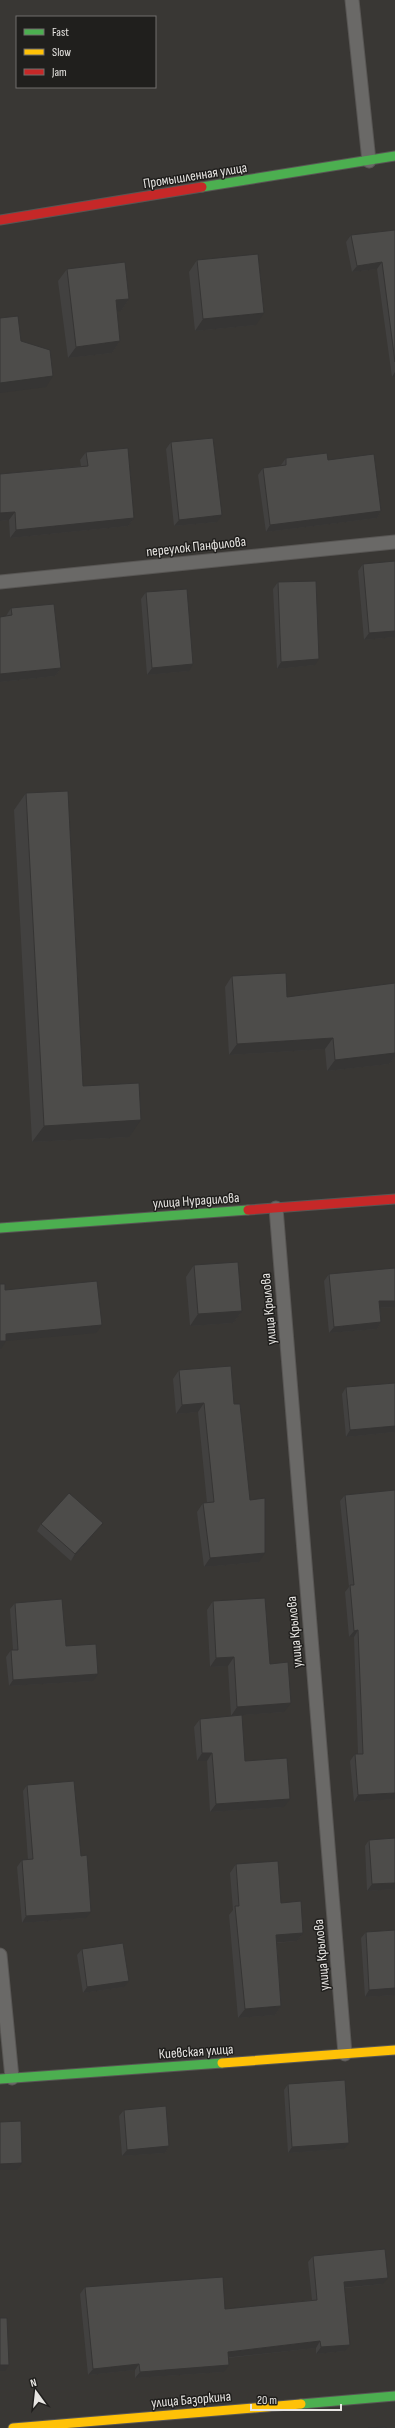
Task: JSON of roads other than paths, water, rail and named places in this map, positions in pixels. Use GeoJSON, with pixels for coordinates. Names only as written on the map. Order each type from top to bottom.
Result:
{"type":"FeatureCollection","features":[{"type":"Feature","properties":{"kind":"street","name":"Промышленная улица"},"geometry":{"type":"LineString","coordinates":[[0,220],[369,162],[395,156]]}},
{"type":"Feature","properties":{"kind":"street","name":"улица Нурадилова"},"geometry":{"type":"LineString","coordinates":[[0,1228],[395,1199]]}},
{"type":"Feature","properties":{"kind":"street","name":"Киевская улица"},"geometry":{"type":"LineString","coordinates":[[6,2079],[395,2050]]}},
{"type":"Feature","properties":{"kind":"street","name":"улица Базоркина"},"geometry":{"type":"LineString","coordinates":[[13,2428],[395,2396]]}},
{"type":"Feature","properties":{"kind":"lane"},"geometry":{"type":"LineString","coordinates":[[352,0],[369,162]]}},
{"type":"Feature","properties":{"kind":"lane","name":"переулок Панфилова"},"geometry":{"type":"LineString","coordinates":[[0,582],[395,542]]}},
{"type":"Feature","properties":{"kind":"lane","name":"улица Крылова"},"geometry":{"type":"LineString","coordinates":[[276,1208],[345,2054]]}},
{"type":"Feature","properties":{"kind":"lane"},"geometry":{"type":"LineString","coordinates":[[0,1955],[6,2079]]}}]}
